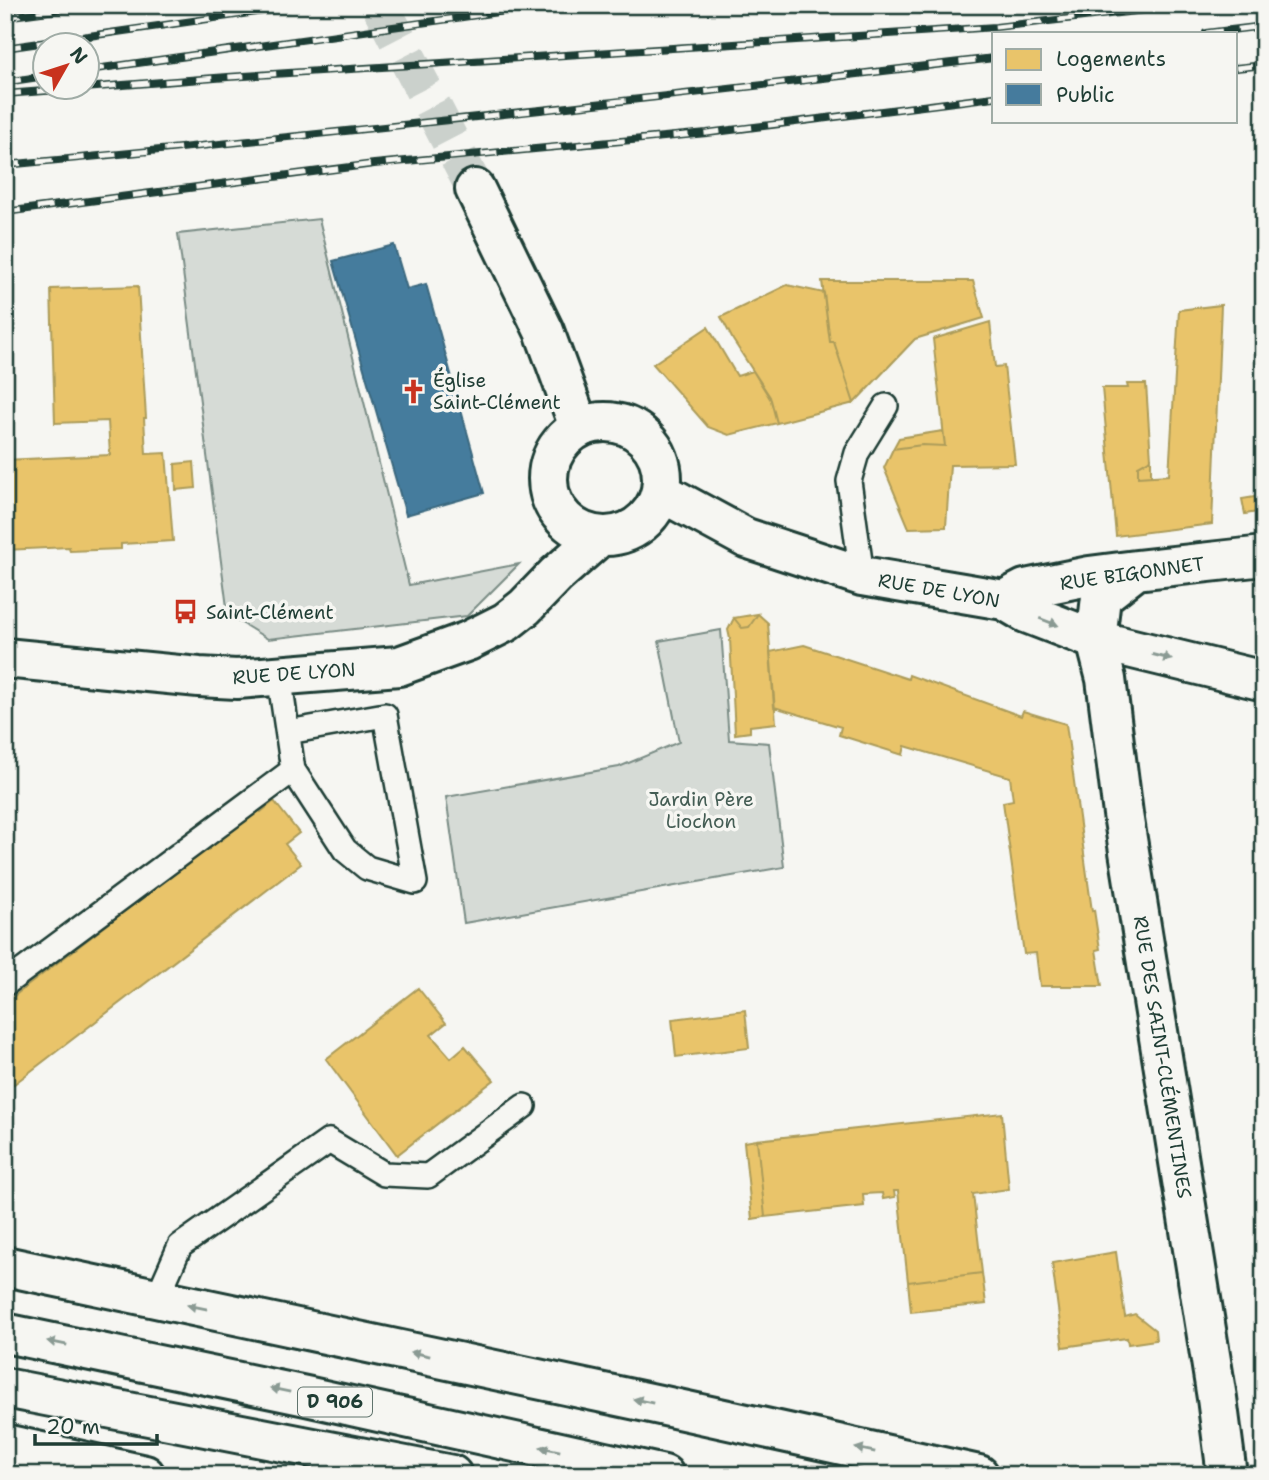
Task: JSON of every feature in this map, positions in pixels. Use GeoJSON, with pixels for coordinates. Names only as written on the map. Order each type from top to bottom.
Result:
{"type":"FeatureCollection","features":[{"type":"Feature","properties":{"kind":"street"},"geometry":{"type":"LineString","coordinates":[[475,189],[544,331],[577,421],[582,426]]}},
{"type":"Feature","properties":{"kind":"street"},"geometry":{"type":"LineString","coordinates":[[597,421],[613,421],[642,434],[653,446],[660,461],[662,492],[645,521],[624,533],[599,537],[575,528],[557,510],[548,487],[550,462],[557,447],[568,435],[597,421]]}},
{"type":"Feature","properties":{"kind":"street","name":"RUE DE LYON"},"geometry":{"type":"LineString","coordinates":[[662,492],[746,538],[862,576],[1004,600],[1026,613],[1096,640],[1264,681]]}},
{"type":"Feature","properties":{"kind":"street"},"geometry":{"type":"LineString","coordinates":[[556,575],[557,510]]}},
{"type":"Feature","properties":{"kind":"street","name":"RUE DE LYON"},"geometry":{"type":"LineString","coordinates":[[5,658],[237,679],[400,666],[468,641],[506,622],[599,537]]}},
{"type":"Feature","properties":{"kind":"street","name":"RUE BIGONNET"},"geometry":{"type":"LineString","coordinates":[[1004,600],[1025,589],[1089,576],[1264,556]]}},
{"type":"Feature","properties":{"kind":"street"},"geometry":{"type":"LineString","coordinates":[[1096,640],[1101,597],[1136,569]]}},
{"type":"Feature","properties":{"kind":"street"},"geometry":{"type":"LineString","coordinates":[[1089,576],[1096,640]]}},
{"type":"Feature","properties":{"kind":"street","name":"RUE DES SAINT-CLÉMENTINES"},"geometry":{"type":"LineString","coordinates":[[1096,640],[1106,679],[1123,814],[1227,1475]]}},
{"type":"Feature","properties":{"kind":"street"},"geometry":{"type":"LineString","coordinates":[[5,1266],[979,1475]]}},
{"type":"Feature","properties":{"kind":"street","name":"D 906"},"geometry":{"type":"LineString","coordinates":[[5,1333],[664,1475]]}},
{"type":"Feature","properties":{"kind":"street","name":"D 906"},"geometry":{"type":"LineString","coordinates":[[5,1388],[452,1475]]}},
{"type":"Feature","properties":{"kind":"street"},"geometry":{"type":"LineString","coordinates":[[5,1444],[145,1475]]}},
{"type":"Feature","properties":{"kind":"lane"},"geometry":{"type":"LineString","coordinates":[[862,576],[849,481],[857,453],[886,407]]}},
{"type":"Feature","properties":{"kind":"lane"},"geometry":{"type":"LineString","coordinates":[[279,675],[293,770],[345,849],[368,868],[415,882],[385,715],[288,732]]}},
{"type":"Feature","properties":{"kind":"lane"},"geometry":{"type":"LineString","coordinates":[[5,984],[293,770]]}},
{"type":"Feature","properties":{"kind":"lane"},"geometry":{"type":"LineString","coordinates":[[157,1298],[180,1246],[329,1141],[384,1174],[428,1176],[524,1106]]}},
{"type":"Feature","properties":{"kind":"green space"},"geometry":{"type":"Polygon","coordinates":[[[319,219],[409,585],[519,564],[467,616],[268,639],[228,615],[178,234],[319,219]]]}},
{"type":"Feature","properties":{"kind":"green space","name":"Jardin Père Liochon"},"geometry":{"type":"Polygon","coordinates":[[[721,630],[729,740],[769,743],[784,867],[464,923],[446,797],[619,767],[679,742],[659,641],[721,630]]]}},
{"type":"Feature","properties":{"kind":"building: Logements"},"geometry":{"type":"Polygon","coordinates":[[[822,281],[973,281],[984,318],[915,339],[854,403],[834,342],[830,342],[822,281]]]}},
{"type":"Feature","properties":{"kind":"building: Logements"},"geometry":{"type":"Polygon","coordinates":[[[787,285],[824,293],[830,342],[834,342],[854,403],[777,423],[770,397],[721,317],[787,285]]]}},
{"type":"Feature","properties":{"kind":"building: Logements"},"geometry":{"type":"Polygon","coordinates":[[[138,286],[146,454],[166,453],[173,541],[121,544],[121,549],[70,551],[69,547],[5,550],[5,460],[110,455],[108,421],[55,423],[51,289],[138,286]]]}},
{"type":"Feature","properties":{"kind":"building: Logements"},"geometry":{"type":"Polygon","coordinates":[[[1221,305],[1212,524],[1116,536],[1102,388],[1128,388],[1127,384],[1146,384],[1151,459],[1138,466],[1138,477],[1169,475],[1179,310],[1221,305]]]}},
{"type":"Feature","properties":{"kind":"building: Logements"},"geometry":{"type":"Polygon","coordinates":[[[990,322],[995,367],[1004,366],[1015,464],[950,465],[946,527],[909,528],[884,468],[893,449],[922,445],[945,446],[933,339],[990,322]]]}},
{"type":"Feature","properties":{"kind":"building: Logements"},"geometry":{"type":"Polygon","coordinates":[[[708,327],[737,376],[753,371],[771,400],[777,423],[729,435],[708,427],[653,364],[708,327]]]}},
{"type":"Feature","properties":{"kind":"building: Logements"},"geometry":{"type":"Polygon","coordinates":[[[943,431],[945,446],[922,445],[893,449],[899,438],[943,431]]]}},
{"type":"Feature","properties":{"kind":"building: Logements"},"geometry":{"type":"Polygon","coordinates":[[[1151,459],[1151,476],[1138,477],[1138,466],[1151,459]]]}},
{"type":"Feature","properties":{"kind":"building: Logements"},"geometry":{"type":"Polygon","coordinates":[[[194,462],[196,488],[176,490],[175,464],[194,462]]]}},
{"type":"Feature","properties":{"kind":"building: Logements"},"geometry":{"type":"Polygon","coordinates":[[[1261,496],[1264,511],[1245,514],[1242,499],[1261,496]]]}},
{"type":"Feature","properties":{"kind":"building: Logements"},"geometry":{"type":"Polygon","coordinates":[[[758,614],[749,627],[742,628],[734,618],[758,614]]]}},
{"type":"Feature","properties":{"kind":"building: Logements"},"geometry":{"type":"Polygon","coordinates":[[[758,614],[768,623],[776,723],[750,726],[750,732],[735,734],[728,630],[734,618],[742,628],[749,627],[758,614]]]}},
{"type":"Feature","properties":{"kind":"building: Logements"},"geometry":{"type":"Polygon","coordinates":[[[804,645],[908,679],[909,675],[1021,716],[1023,711],[1066,724],[1092,911],[1094,910],[1100,949],[1096,950],[1102,986],[1040,986],[1036,953],[1024,954],[1003,802],[1013,800],[1010,777],[905,746],[903,755],[839,735],[841,727],[774,707],[770,652],[804,645]]]}},
{"type":"Feature","properties":{"kind":"building: Logements"},"geometry":{"type":"Polygon","coordinates":[[[274,801],[299,833],[285,844],[301,864],[5,1091],[5,1003],[258,809],[261,812],[274,801]]]}},
{"type":"Feature","properties":{"kind":"building: Logements"},"geometry":{"type":"Polygon","coordinates":[[[418,988],[446,1023],[431,1035],[451,1058],[465,1046],[494,1080],[397,1155],[326,1059],[418,988]]]}},
{"type":"Feature","properties":{"kind":"building: Logements"},"geometry":{"type":"Polygon","coordinates":[[[745,1010],[749,1048],[676,1057],[672,1019],[745,1010]]]}},
{"type":"Feature","properties":{"kind":"building: Logements"},"geometry":{"type":"Polygon","coordinates":[[[1002,1113],[1009,1189],[973,1194],[982,1273],[908,1282],[898,1191],[894,1191],[895,1197],[883,1199],[882,1193],[863,1194],[864,1206],[765,1217],[757,1140],[1002,1113]]]}},
{"type":"Feature","properties":{"kind":"building: Logements"},"geometry":{"type":"Polygon","coordinates":[[[757,1140],[765,1217],[752,1219],[744,1142],[757,1140]]]}},
{"type":"Feature","properties":{"kind":"building: Logements"},"geometry":{"type":"Polygon","coordinates":[[[1116,1252],[1125,1317],[1135,1314],[1155,1330],[1156,1340],[1128,1344],[1127,1338],[1063,1347],[1052,1263],[1116,1252]]]}},
{"type":"Feature","properties":{"kind":"building: Logements"},"geometry":{"type":"Polygon","coordinates":[[[982,1273],[986,1304],[911,1312],[908,1282],[982,1273]]]}},
{"type":"Feature","properties":{"kind":"building: Public","name":"Église Saint-Clément"},"geometry":{"type":"Polygon","coordinates":[[[394,245],[407,289],[426,284],[484,493],[406,515],[333,261],[394,245]]]}},
{"type":"Feature","properties":{"kind":"tunnel"},"geometry":{"type":"LineString","coordinates":[[380,5],[475,189]]}},
{"type":"Feature","properties":{"kind":"railway"},"geometry":{"type":"LineString","coordinates":[[5,17],[91,5]]}},
{"type":"Feature","properties":{"kind":"railway"},"geometry":{"type":"LineString","coordinates":[[5,48],[305,5]]}},
{"type":"Feature","properties":{"kind":"railway"},"geometry":{"type":"LineString","coordinates":[[102,68],[548,5]]}},
{"type":"Feature","properties":{"kind":"railway"},"geometry":{"type":"LineString","coordinates":[[5,94],[996,27],[1188,5]]}},
{"type":"Feature","properties":{"kind":"railway"},"geometry":{"type":"LineString","coordinates":[[1214,32],[1264,26]]}},
{"type":"Feature","properties":{"kind":"railway"},"geometry":{"type":"LineString","coordinates":[[5,165],[252,141],[992,58]]}},
{"type":"Feature","properties":{"kind":"railway"},"geometry":{"type":"LineString","coordinates":[[1238,68],[1264,65]]}},
{"type":"Feature","properties":{"kind":"railway"},"geometry":{"type":"LineString","coordinates":[[5,82],[32,78]]}},
{"type":"Feature","properties":{"kind":"railway"},"geometry":{"type":"LineString","coordinates":[[5,212],[374,164],[707,133],[992,97]]}},
{"type":"Feature","properties":{"kind":"place","name":"Église Saint-Clément"},"geometry":{"type":"Point","coordinates":[413,391]}},
{"type":"Feature","properties":{"kind":"place","name":"Saint-Clément"},"geometry":{"type":"Point","coordinates":[186,612]}}]}
